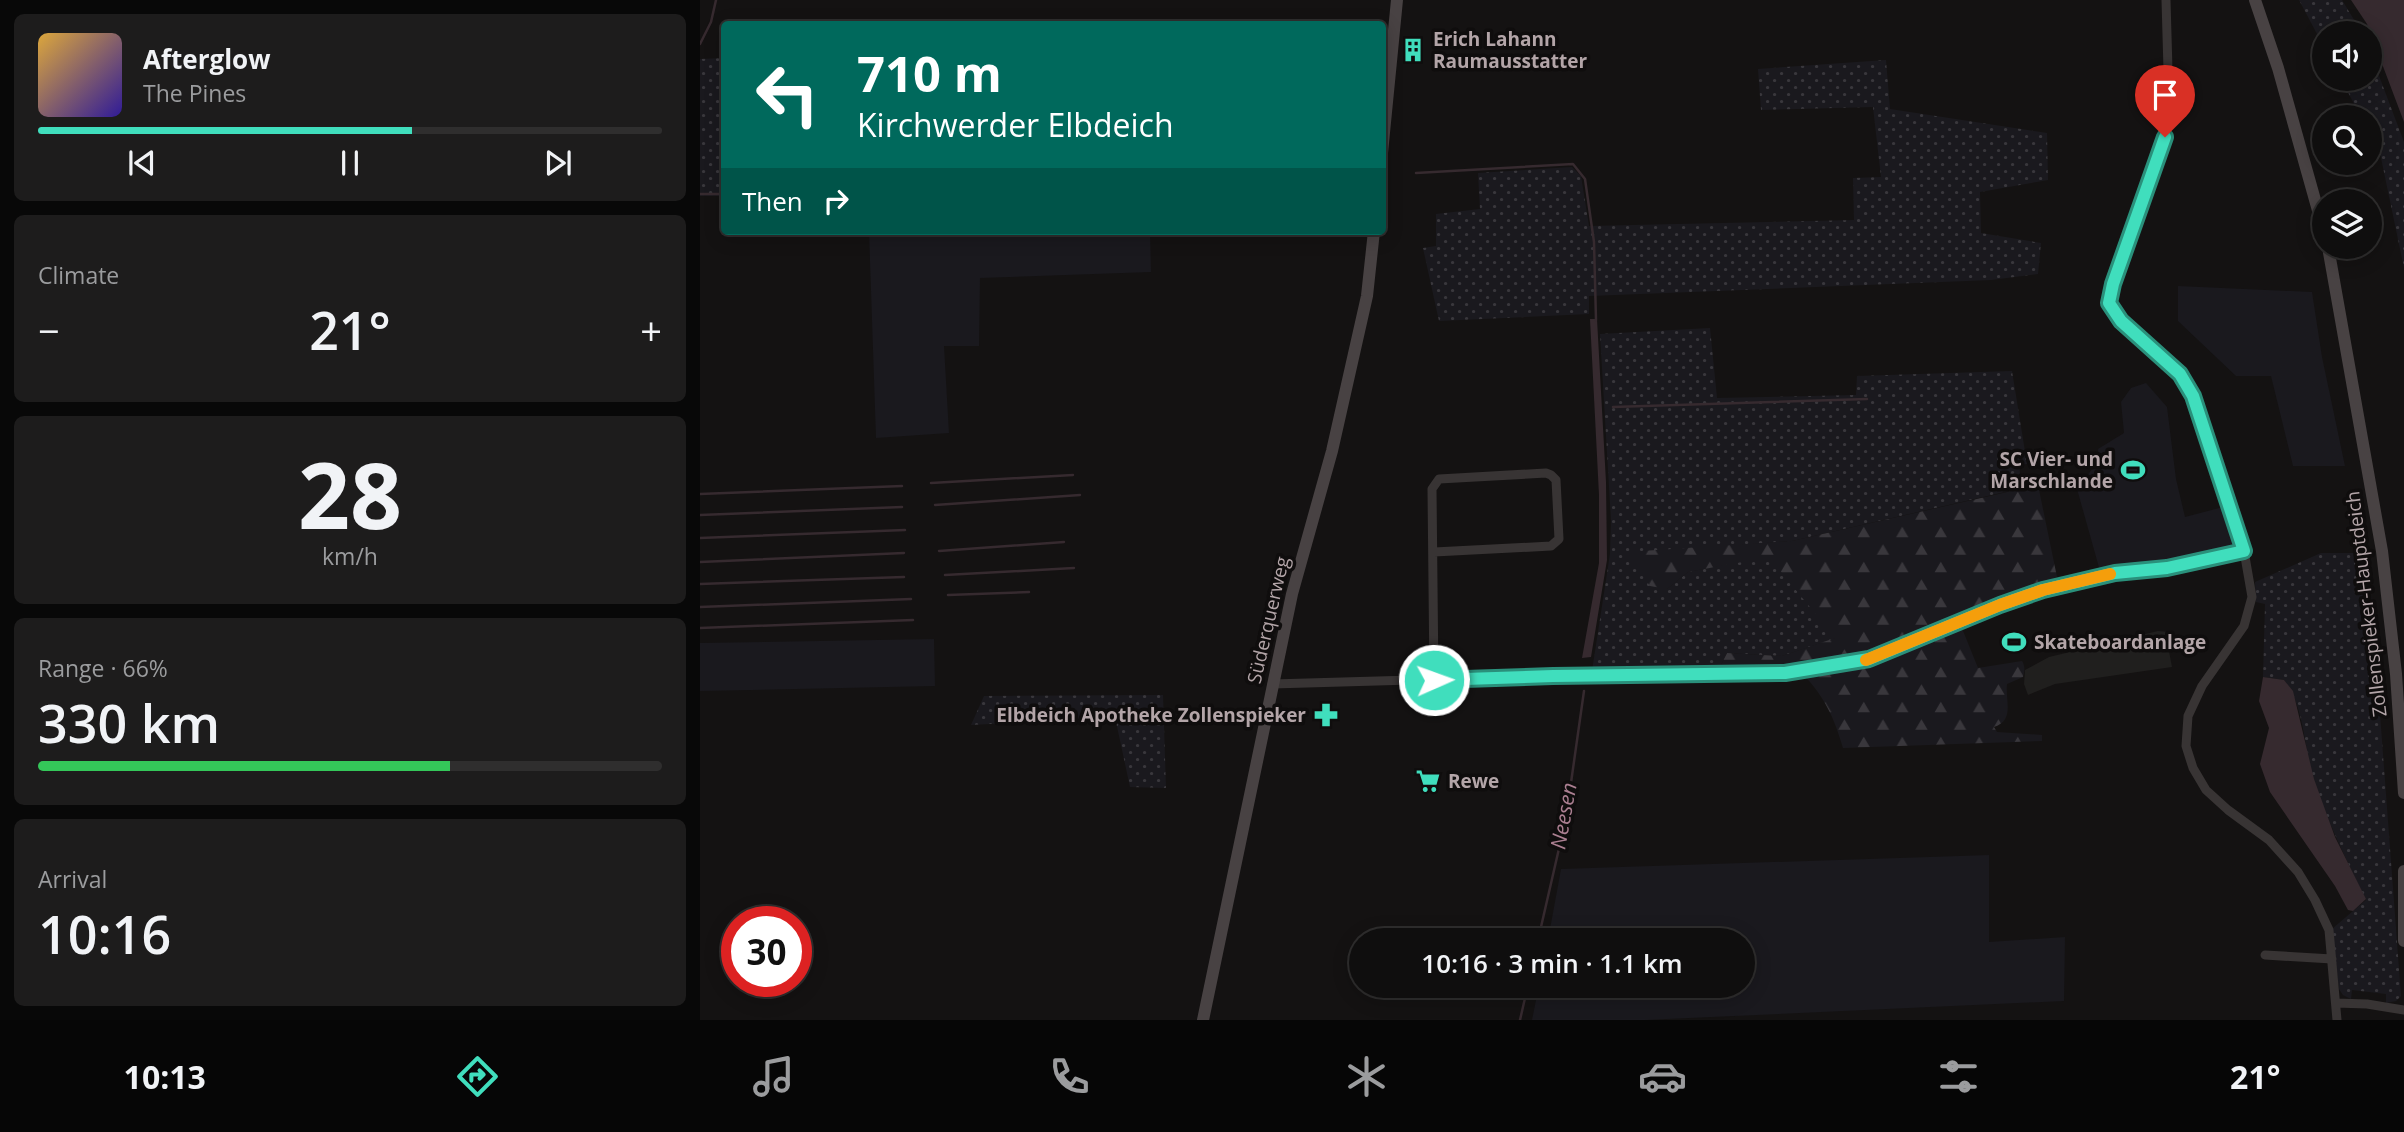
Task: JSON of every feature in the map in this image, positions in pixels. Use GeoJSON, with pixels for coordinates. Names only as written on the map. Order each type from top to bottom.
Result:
{"type":"FeatureCollection","features":[{"type":"Feature","properties":{"kind":"street"},"geometry":{"type":"LineString","coordinates":[[1386,112],[1397,0]]}},
{"type":"Feature","properties":{"kind":"street"},"geometry":{"type":"LineString","coordinates":[[2166,0],[2168,70],[2165,137],[2113,284],[2109,303],[2121,321],[2180,374],[2193,396],[2244,551],[2251,581],[2251,604],[2244,626],[2202,686],[2188,716],[2186,746],[2193,768],[2206,790],[2269,840],[2298,872],[2329,930],[2337,1020]]}},
{"type":"Feature","properties":{"kind":"street"},"geometry":{"type":"LineString","coordinates":[[2255,0],[2278,68],[2312,189]]}},
{"type":"Feature","properties":{"kind":"street","name":"Süderquerweg"},"geometry":{"type":"LineString","coordinates":[[1203,1020],[1292,594],[1332,451],[1367,296],[1374,235]]}},
{"type":"Feature","properties":{"kind":"street","name":"Zollenspieker-Hauptdeich"},"geometry":{"type":"LineString","coordinates":[[2330,259],[2381,543],[2396,674],[2404,793]]}},
{"type":"Feature","properties":{"kind":"street"},"geometry":{"type":"LineString","coordinates":[[1434,552],[1551,546],[1559,539],[1556,480],[1546,474],[1438,479],[1432,489],[1434,680]]}},
{"type":"Feature","properties":{"kind":"street"},"geometry":{"type":"LineString","coordinates":[[1272,684],[1785,673],[1869,659],[2043,590],[2115,573],[2167,568],[2244,551]]}},
{"type":"Feature","properties":{"kind":"street"},"geometry":{"type":"LineString","coordinates":[[2404,871],[2404,941]]}},
{"type":"Feature","properties":{"kind":"street"},"geometry":{"type":"LineString","coordinates":[[2265,955],[2332,959]]}},
{"type":"Feature","properties":{"kind":"street"},"geometry":{"type":"LineString","coordinates":[[2336,1003],[2367,1004],[2404,1010]]}},
{"type":"Feature","properties":{"kind":"shaded area"},"geometry":{"type":"Polygon","coordinates":[[[2351,0],[2404,0],[2404,122],[2382,64],[2382,21],[2365,21],[2351,0]]]}},
{"type":"Feature","properties":{"kind":"shaded area"},"geometry":{"type":"Polygon","coordinates":[[[1590,319],[1597,319],[1606,482],[1607,560],[1591,657],[1582,658],[1599,563],[1599,495],[1590,319]]]}},
{"type":"Feature","properties":{"kind":"shaded area"},"geometry":{"type":"Polygon","coordinates":[[[2158,631],[2169,632],[2168,646],[2172,667],[2055,684],[2028,695],[2024,684],[2025,670],[2049,657],[2158,631]]]}},
{"type":"Feature","properties":{"kind":"shaded area"},"geometry":{"type":"Polygon","coordinates":[[[2263,677],[2284,680],[2293,691],[2314,779],[2335,837],[2366,899],[2353,911],[2348,910],[2335,886],[2270,792],[2260,764],[2269,728],[2259,701],[2263,677]]]}},
{"type":"Feature","properties":{"kind":"green space"},"geometry":{"type":"Polygon","coordinates":[[[2299,0],[2342,0],[2355,21],[2312,21],[2312,24],[2299,0]]]}},
{"type":"Feature","properties":{"kind":"green space"},"geometry":{"type":"Polygon","coordinates":[[[721,58],[721,196],[700,196],[700,59],[721,58]]]}},
{"type":"Feature","properties":{"kind":"green space"},"geometry":{"type":"Polygon","coordinates":[[[1886,60],[1890,109],[2047,133],[2048,180],[1980,192],[1981,233],[2041,243],[2038,274],[1991,280],[1589,296],[1589,314],[1439,321],[1423,248],[1436,246],[1436,214],[1480,209],[1478,173],[1572,167],[1581,176],[1589,226],[1854,220],[1853,178],[1881,177],[1873,107],[1761,110],[1758,69],[1886,60]]]}},
{"type":"Feature","properties":{"kind":"green space"},"geometry":{"type":"Polygon","coordinates":[[[2382,84],[2404,142],[2404,268],[2382,163],[2382,105],[2355,105],[2347,91],[2382,91],[2382,84]]]}},
{"type":"Feature","properties":{"kind":"green space"},"geometry":{"type":"Polygon","coordinates":[[[869,235],[1150,235],[1151,272],[980,278],[979,346],[944,346],[949,433],[876,438],[869,235]]]}},
{"type":"Feature","properties":{"kind":"green space"},"geometry":{"type":"Polygon","coordinates":[[[2178,286],[2312,292],[2322,357],[2345,466],[2293,466],[2271,376],[2236,376],[2178,321],[2178,286]]]}},
{"type":"Feature","properties":{"kind":"green space"},"geometry":{"type":"Polygon","coordinates":[[[1710,328],[1717,398],[1856,395],[1857,376],[2012,371],[2027,464],[2019,465],[2022,488],[1792,541],[1628,553],[1667,589],[1688,572],[1769,556],[1836,638],[1782,656],[1727,653],[1719,669],[1592,671],[1610,554],[1611,520],[1600,334],[1710,328]]]}},
{"type":"Feature","properties":{"kind":"green space","name":"SC Vier- und Marschlande"},"geometry":{"type":"Polygon","coordinates":[[[2146,383],[2167,407],[2176,479],[2185,517],[2223,507],[2235,534],[2235,543],[2217,553],[2203,556],[2129,564],[2100,571],[2077,489],[2099,460],[2098,449],[2124,433],[2121,402],[2131,388],[2146,383]]]}},
{"type":"Feature","properties":{"kind":"green space"},"geometry":{"type":"Polygon","coordinates":[[[2038,485],[2057,577],[1999,599],[1866,657],[1786,669],[1719,669],[1727,653],[1782,656],[1835,638],[1769,557],[1688,572],[1667,589],[1650,586],[1627,552],[1792,541],[2038,485]]]}},
{"type":"Feature","properties":{"kind":"green space"},"geometry":{"type":"Polygon","coordinates":[[[2321,553],[2368,553],[2401,996],[2396,1001],[2386,1003],[2386,994],[2352,990],[2351,999],[2339,989],[2332,929],[2366,900],[2319,797],[2300,716],[2291,691],[2284,680],[2263,677],[2265,604],[2256,602],[2255,582],[2321,553]]]}},
{"type":"Feature","properties":{"kind":"green space"},"geometry":{"type":"Polygon","coordinates":[[[1961,626],[1978,668],[2022,661],[2024,665],[2023,677],[2007,684],[2007,715],[2001,724],[1994,727],[1997,732],[2042,735],[2042,741],[1843,748],[1828,708],[1803,674],[1871,663],[1961,626]]]}},
{"type":"Feature","properties":{"kind":"green space"},"geometry":{"type":"Polygon","coordinates":[[[934,639],[935,686],[700,691],[700,643],[934,639]]]}},
{"type":"Feature","properties":{"kind":"green space"},"geometry":{"type":"Polygon","coordinates":[[[1163,695],[1166,788],[1130,787],[1115,717],[971,725],[984,696],[1163,695]]]}},
{"type":"Feature","properties":{"kind":"green space"},"geometry":{"type":"Polygon","coordinates":[[[1989,855],[1989,942],[2065,937],[2064,1001],[1645,1020],[1532,1020],[1536,998],[1755,998],[1755,928],[1550,928],[1561,869],[1989,855]]]}},
{"type":"Feature","properties":{"kind":"waterway"},"geometry":{"type":"LineString","coordinates":[[700,44],[711,22],[716,0]]}},
{"type":"Feature","properties":{"kind":"waterway"},"geometry":{"type":"LineString","coordinates":[[1416,173],[1573,164],[1585,179],[1594,242],[1596,320]]}},
{"type":"Feature","properties":{"kind":"waterway"},"geometry":{"type":"LineString","coordinates":[[700,194],[721,194]]}},
{"type":"Feature","properties":{"kind":"waterway"},"geometry":{"type":"LineString","coordinates":[[1613,407],[1867,399]]}},
{"type":"Feature","properties":{"kind":"waterway"},"geometry":{"type":"LineString","coordinates":[[931,483],[1073,475]]}},
{"type":"Feature","properties":{"kind":"waterway"},"geometry":{"type":"LineString","coordinates":[[700,494],[902,486]]}},
{"type":"Feature","properties":{"kind":"waterway"},"geometry":{"type":"LineString","coordinates":[[935,505],[1080,495]]}},
{"type":"Feature","properties":{"kind":"waterway"},"geometry":{"type":"LineString","coordinates":[[700,515],[902,507]]}},
{"type":"Feature","properties":{"kind":"waterway"},"geometry":{"type":"LineString","coordinates":[[700,538],[905,530]]}},
{"type":"Feature","properties":{"kind":"waterway"},"geometry":{"type":"LineString","coordinates":[[939,551],[1064,542]]}},
{"type":"Feature","properties":{"kind":"waterway"},"geometry":{"type":"LineString","coordinates":[[700,562],[904,553]]}},
{"type":"Feature","properties":{"kind":"waterway"},"geometry":{"type":"LineString","coordinates":[[945,575],[1074,568]]}},
{"type":"Feature","properties":{"kind":"waterway"},"geometry":{"type":"LineString","coordinates":[[700,584],[904,577]]}},
{"type":"Feature","properties":{"kind":"waterway"},"geometry":{"type":"LineString","coordinates":[[948,595],[1029,592]]}},
{"type":"Feature","properties":{"kind":"waterway"},"geometry":{"type":"LineString","coordinates":[[700,607],[911,599]]}},
{"type":"Feature","properties":{"kind":"waterway"},"geometry":{"type":"LineString","coordinates":[[700,628],[913,620]]}},
{"type":"Feature","properties":{"kind":"waterway","name":"Neesen"},"geometry":{"type":"LineString","coordinates":[[1541,928],[1566,818],[1584,691]]}},
{"type":"Feature","properties":{"kind":"waterway","name":"Neesen"},"geometry":{"type":"LineString","coordinates":[[1520,1020],[1525,998]]}},
{"type":"Feature","properties":{"kind":"slow traffic"},"geometry":{"type":"LineString","coordinates":[[1866,660],[2000,605],[2043,590],[2110,574]]}},
{"type":"Feature","properties":{"kind":"place","name":"Erich Lahann Raumausstatter"},"geometry":{"type":"Point","coordinates":[1413,50]}},
{"type":"Feature","properties":{"kind":"place","name":"SC Vier- und Marschlande"},"geometry":{"type":"Point","coordinates":[2133,470]}},
{"type":"Feature","properties":{"kind":"place","name":"Skateboardanlage"},"geometry":{"type":"Point","coordinates":[2014,642]}},
{"type":"Feature","properties":{"kind":"place","name":"Elbdeich Apotheke Zollenspieker"},"geometry":{"type":"Point","coordinates":[1326,715]}},
{"type":"Feature","properties":{"kind":"place","name":"Rewe"},"geometry":{"type":"Point","coordinates":[1428,781]}},
{"type":"Feature","properties":{"kind":"route"},"geometry":{"type":"LineString","coordinates":[[1434,680],[1785,673],[1869,659],[2043,590],[2115,573],[2167,568],[2244,551],[2193,396],[2180,374],[2121,321],[2109,303],[2113,284],[2165,137]]}}]}
